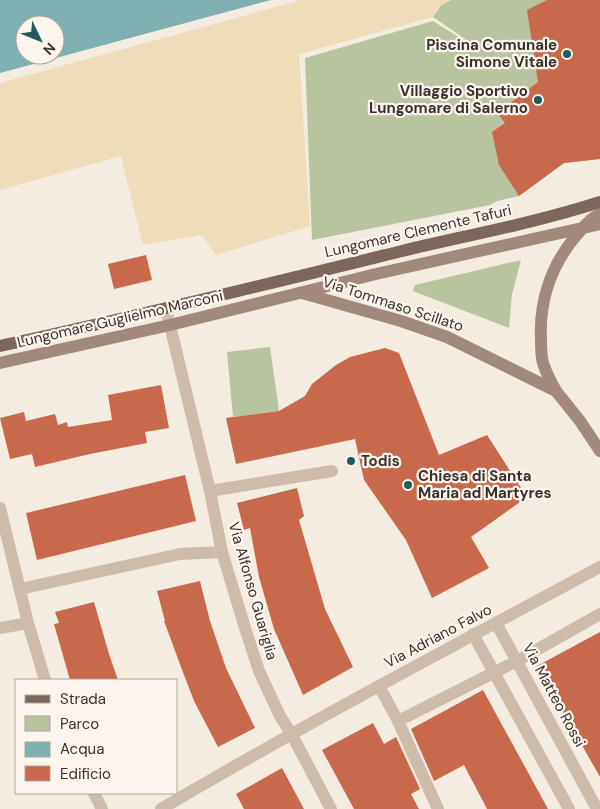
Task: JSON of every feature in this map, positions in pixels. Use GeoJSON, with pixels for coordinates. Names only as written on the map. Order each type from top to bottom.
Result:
{"type":"FeatureCollection","features":[{"type":"Feature","properties":{"kind":"main road","name":"Lungomare Clemente Tafuri"},"geometry":{"type":"LineString","coordinates":[[244,290],[404,250],[570,212],[600,202]]}},
{"type":"Feature","properties":{"kind":"main road","name":"Lungomare Guglielmo Marconi"},"geometry":{"type":"LineString","coordinates":[[0,346],[244,290]]}},
{"type":"Feature","properties":{"kind":"street","name":"Via Tommaso Scillato"},"geometry":{"type":"LineString","coordinates":[[600,214],[583,227],[558,260],[543,304],[540,322],[542,361],[547,374],[556,391],[580,421],[600,451]]}},
{"type":"Feature","properties":{"kind":"street"},"geometry":{"type":"LineString","coordinates":[[299,292],[600,224]]}},
{"type":"Feature","properties":{"kind":"street","name":"Via Tommaso Scillato"},"geometry":{"type":"LineString","coordinates":[[299,292],[402,321],[447,336],[556,391]]}},
{"type":"Feature","properties":{"kind":"street","name":"Lungomare Guglielmo Marconi"},"geometry":{"type":"LineString","coordinates":[[0,363],[170,325],[299,292]]}},
{"type":"Feature","properties":{"kind":"street","name":"Via Alfonso Guariglia"},"geometry":{"type":"LineString","coordinates":[[166,309],[210,491],[222,552],[259,671],[280,716],[331,809]]}},
{"type":"Feature","properties":{"kind":"street"},"geometry":{"type":"LineString","coordinates":[[210,491],[332,471]]}},
{"type":"Feature","properties":{"kind":"street"},"geometry":{"type":"LineString","coordinates":[[0,508],[28,623],[45,679]]}},
{"type":"Feature","properties":{"kind":"street"},"geometry":{"type":"LineString","coordinates":[[20,589],[180,554],[222,552]]}},
{"type":"Feature","properties":{"kind":"street","name":"Via Adriano Falvo"},"geometry":{"type":"LineString","coordinates":[[161,809],[257,752],[292,735],[473,634],[600,567]]}},
{"type":"Feature","properties":{"kind":"street"},"geometry":{"type":"LineString","coordinates":[[398,722],[517,661],[600,614]]}},
{"type":"Feature","properties":{"kind":"street"},"geometry":{"type":"LineString","coordinates":[[0,628],[28,623]]}},
{"type":"Feature","properties":{"kind":"street","name":"Via Matteo Rossi"},"geometry":{"type":"LineString","coordinates":[[496,623],[596,809]]}},
{"type":"Feature","properties":{"kind":"street"},"geometry":{"type":"LineString","coordinates":[[473,634],[569,809]]}},
{"type":"Feature","properties":{"kind":"street"},"geometry":{"type":"LineString","coordinates":[[379,686],[398,722],[438,809]]}},
{"type":"Feature","properties":{"kind":"street"},"geometry":{"type":"LineString","coordinates":[[94,794],[102,809]]}},
{"type":"Feature","properties":{"kind":"green space"},"geometry":{"type":"Polygon","coordinates":[[[451,0],[600,0],[600,159],[564,163],[519,196],[497,201],[490,205],[312,240],[305,58],[433,21],[465,41],[465,39],[433,17],[441,5],[451,0]]]}},
{"type":"Feature","properties":{"kind":"green space"},"geometry":{"type":"Polygon","coordinates":[[[521,260],[512,294],[509,328],[413,291],[415,285],[521,260]]]}},
{"type":"Feature","properties":{"kind":"green space"},"geometry":{"type":"Polygon","coordinates":[[[270,347],[279,411],[233,417],[227,352],[270,347]]]}},
{"type":"Feature","properties":{"kind":"sand"},"geometry":{"type":"Polygon","coordinates":[[[301,0],[451,0],[441,5],[433,17],[299,54],[310,226],[216,255],[202,235],[143,245],[121,156],[0,190],[0,83],[301,0]]]}},
{"type":"Feature","properties":{"kind":"water"},"geometry":{"type":"Polygon","coordinates":[[[0,0],[271,0],[65,55],[65,15],[15,15],[15,65],[30,65],[0,73],[0,0]]]}},
{"type":"Feature","properties":{"kind":"building","name":"Villaggio Sportivo Lungomare di Salerno"},"geometry":{"type":"Polygon","coordinates":[[[547,0],[600,0],[600,159],[564,163],[519,196],[499,165],[492,132],[505,123],[497,113],[538,82],[527,10],[547,0]]]}},
{"type":"Feature","properties":{"kind":"building"},"geometry":{"type":"Polygon","coordinates":[[[146,255],[152,280],[114,289],[108,264],[146,255]]]}},
{"type":"Feature","properties":{"kind":"building","name":"Chiesa di Santa Maria ad Martyres"},"geometry":{"type":"Polygon","coordinates":[[[385,348],[399,353],[439,455],[487,435],[527,497],[471,537],[489,568],[432,598],[406,540],[364,480],[355,439],[236,464],[226,418],[279,411],[305,396],[312,384],[336,365],[350,357],[385,348]]]}},
{"type":"Feature","properties":{"kind":"building"},"geometry":{"type":"Polygon","coordinates":[[[161,385],[169,428],[145,432],[147,443],[35,467],[32,454],[10,459],[0,418],[24,412],[26,421],[55,414],[58,425],[67,422],[68,427],[112,420],[108,395],[161,385]]]}},
{"type":"Feature","properties":{"kind":"building"},"geometry":{"type":"Polygon","coordinates":[[[185,475],[196,521],[37,560],[26,513],[185,475]]]}},
{"type":"Feature","properties":{"kind":"building"},"geometry":{"type":"Polygon","coordinates":[[[297,488],[304,516],[299,520],[325,609],[353,667],[303,695],[274,629],[259,577],[250,528],[244,530],[237,503],[297,488]]]}},
{"type":"Feature","properties":{"kind":"building"},"geometry":{"type":"Polygon","coordinates":[[[200,581],[210,621],[226,668],[255,728],[218,747],[194,701],[164,621],[157,591],[200,581]]]}},
{"type":"Feature","properties":{"kind":"building"},"geometry":{"type":"Polygon","coordinates":[[[94,602],[118,679],[70,679],[54,624],[59,623],[55,612],[94,602]]]}},
{"type":"Feature","properties":{"kind":"building"},"geometry":{"type":"Polygon","coordinates":[[[600,632],[600,777],[537,666],[600,632]]]}},
{"type":"Feature","properties":{"kind":"building"},"geometry":{"type":"Polygon","coordinates":[[[483,690],[548,809],[487,809],[464,765],[434,781],[411,729],[483,690]]]}},
{"type":"Feature","properties":{"kind":"building"},"geometry":{"type":"Polygon","coordinates":[[[373,723],[384,744],[396,737],[420,789],[411,794],[419,809],[354,809],[322,750],[373,723]]]}},
{"type":"Feature","properties":{"kind":"building"},"geometry":{"type":"Polygon","coordinates":[[[282,768],[304,809],[244,809],[236,794],[282,768]]]}},
{"type":"Feature","properties":{"kind":"place","name":"Piscina Comunale Simone Vitale"},"geometry":{"type":"Point","coordinates":[567,54]}},
{"type":"Feature","properties":{"kind":"place","name":"Villaggio Sportivo Lungomare di Salerno"},"geometry":{"type":"Point","coordinates":[538,100]}},
{"type":"Feature","properties":{"kind":"place","name":"Todis"},"geometry":{"type":"Point","coordinates":[351,461]}},
{"type":"Feature","properties":{"kind":"place","name":"Chiesa di Santa Maria ad Martyres"},"geometry":{"type":"Point","coordinates":[408,485]}}]}
